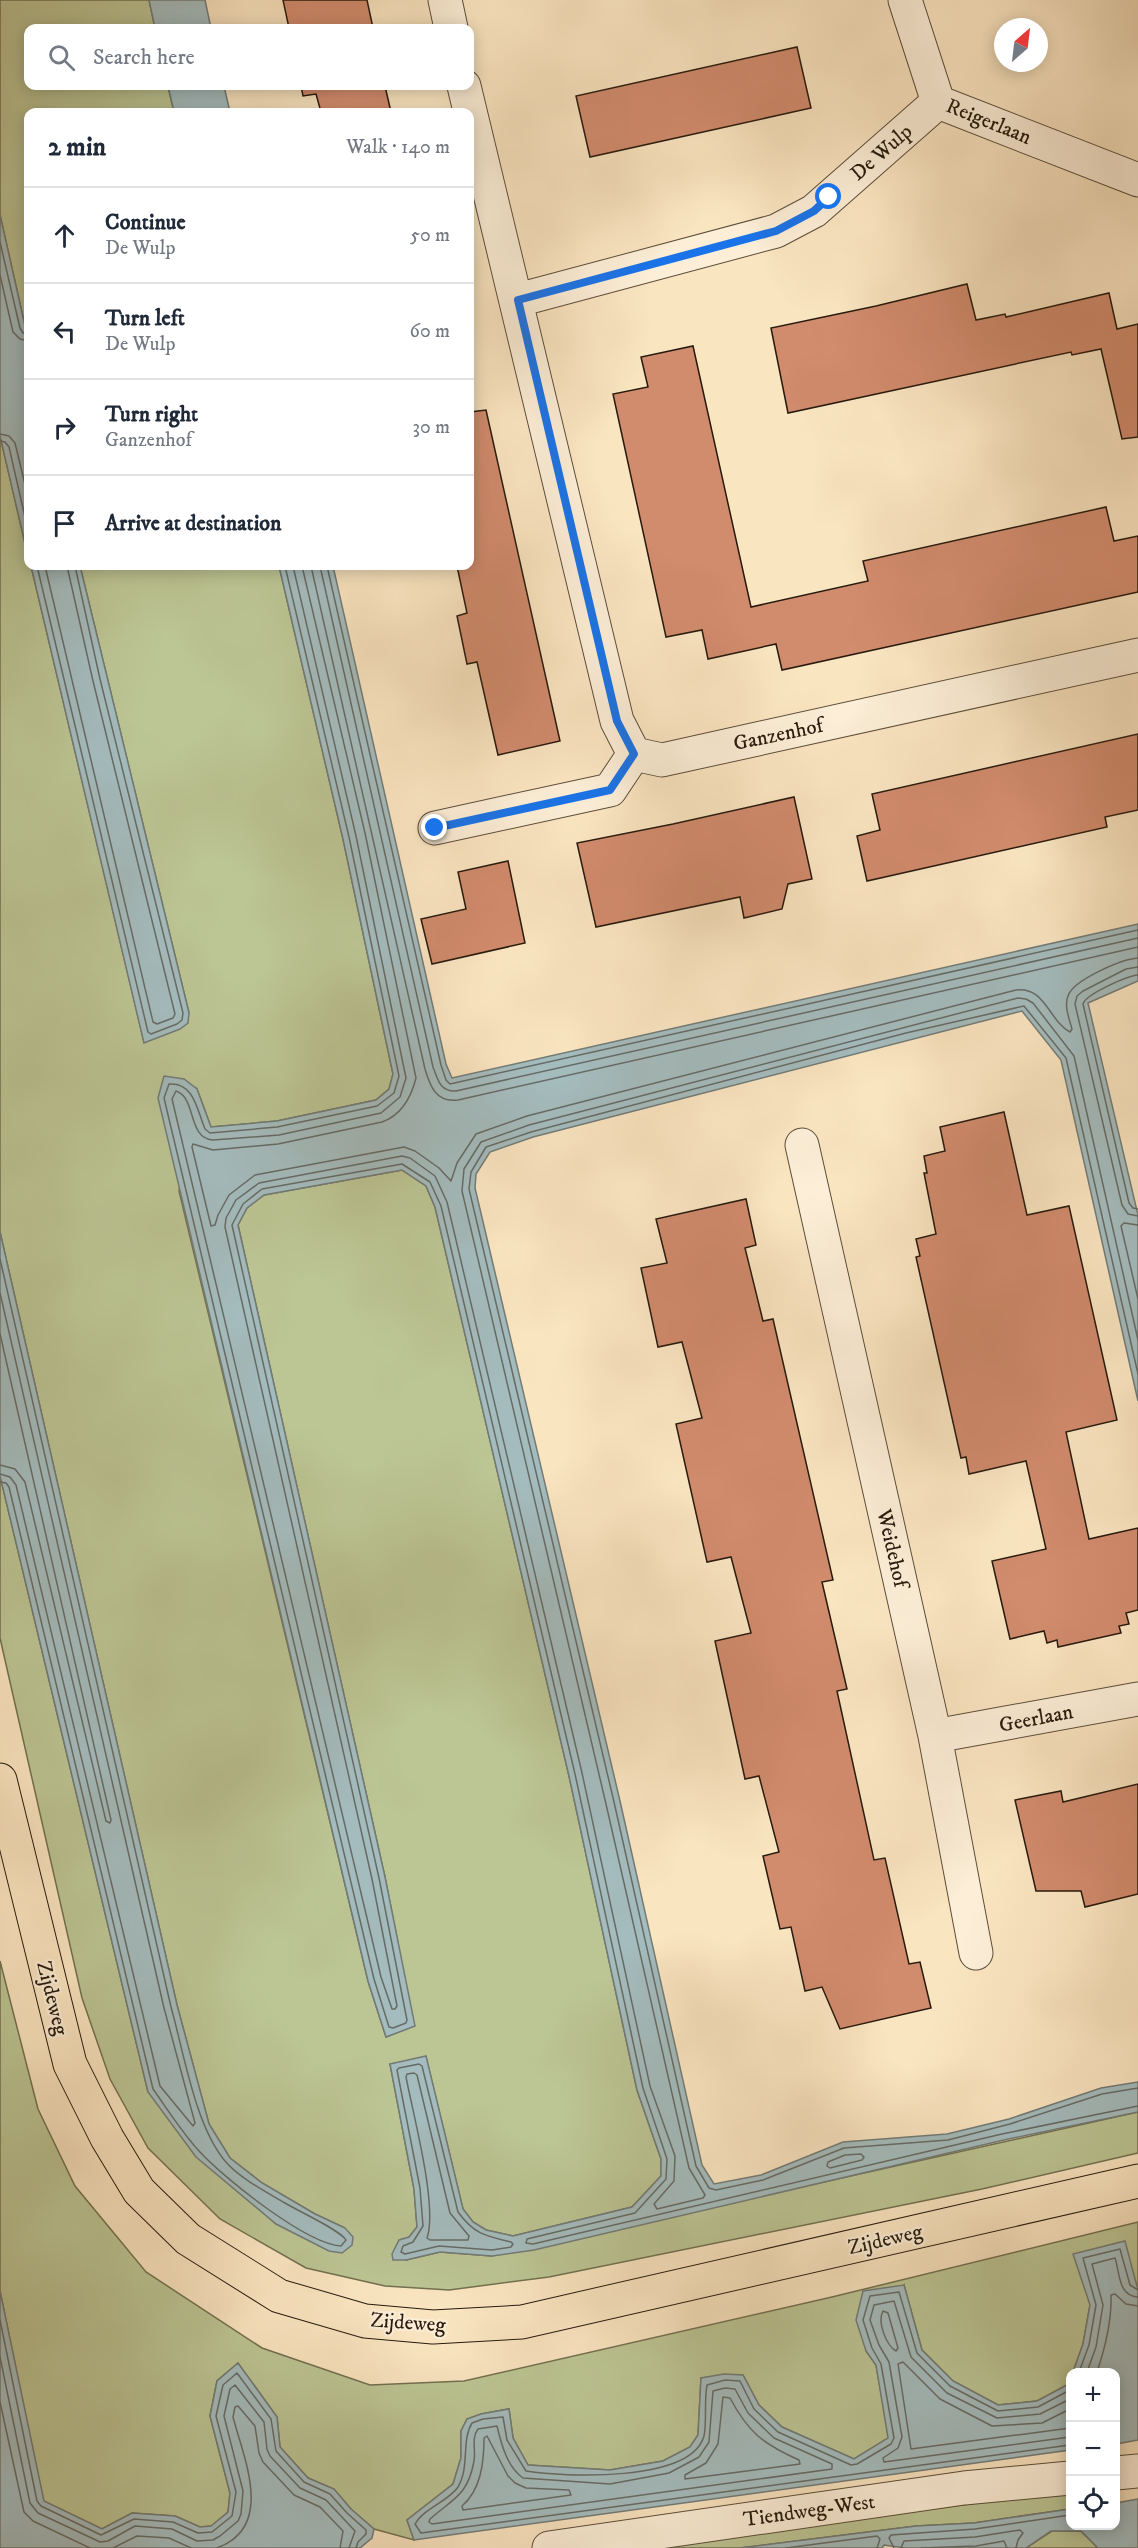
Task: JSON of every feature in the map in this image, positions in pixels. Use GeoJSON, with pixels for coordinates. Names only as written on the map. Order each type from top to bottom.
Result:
{"type":"FeatureCollection","features":[{"type":"Feature","properties":{"kind":"main road","name":"Zijdeweg"},"geometry":{"type":"LineString","coordinates":[[0,1780],[70,2064],[107,2138],[139,2191],[188,2239],[279,2296],[365,2321],[433,2327],[522,2322],[1138,2181]]}},
{"type":"Feature","properties":{"kind":"street"},"geometry":{"type":"LineString","coordinates":[[445,0],[450,24]]}},
{"type":"Feature","properties":{"kind":"street","name":"Reigerlaan"},"geometry":{"type":"LineString","coordinates":[[905,0],[938,102],[1138,180]]}},
{"type":"Feature","properties":{"kind":"street"},"geometry":{"type":"LineString","coordinates":[[465,90],[469,108]]}},
{"type":"Feature","properties":{"kind":"street","name":"De Wulp"},"geometry":{"type":"LineString","coordinates":[[518,300],[776,231],[814,211],[938,102]]}},
{"type":"Feature","properties":{"kind":"street"},"geometry":{"type":"LineString","coordinates":[[435,828],[610,790],[634,754],[617,721],[518,300],[493,210],[474,129]]}},
{"type":"Feature","properties":{"kind":"street","name":"Ganzenhof"},"geometry":{"type":"LineString","coordinates":[[634,754],[662,760],[1138,655]]}},
{"type":"Feature","properties":{"kind":"street","name":"Weidehof"},"geometry":{"type":"LineString","coordinates":[[802,1145],[935,1736],[976,1953]]}},
{"type":"Feature","properties":{"kind":"street","name":"Geerlaan"},"geometry":{"type":"LineString","coordinates":[[935,1736],[1138,1699]]}},
{"type":"Feature","properties":{"kind":"street"},"geometry":{"type":"LineString","coordinates":[[1120,2473],[1138,2471]]}},
{"type":"Feature","properties":{"kind":"street","name":"Tiendweg-West"},"geometry":{"type":"LineString","coordinates":[[549,2548],[964,2488],[1066,2478]]}},
{"type":"Feature","properties":{"kind":"green space"},"geometry":{"type":"Polygon","coordinates":[[[0,0],[149,0],[154,24],[24,24],[24,90],[169,90],[173,108],[24,108],[24,321],[0,215],[0,0]]]}},
{"type":"Feature","properties":{"kind":"green space"},"geometry":{"type":"Polygon","coordinates":[[[0,436],[24,539],[24,570],[32,570],[144,1042],[189,1013],[81,570],[280,570],[343,839],[393,1074],[389,1089],[376,1100],[277,1121],[211,1127],[197,1089],[179,1191],[368,1981],[386,2037],[414,2026],[385,1877],[238,1225],[247,1208],[264,1195],[402,1170],[426,1186],[435,1207],[569,1776],[637,2090],[661,2159],[661,2176],[632,2207],[513,2236],[486,2230],[473,2222],[463,2209],[426,2057],[390,2064],[414,2189],[417,2227],[409,2237],[406,2260],[440,2252],[492,2256],[1138,2112],[1138,2153],[982,2189],[549,2277],[449,2290],[385,2286],[306,2268],[220,2219],[148,2148],[110,2079],[82,1998],[0,1638],[0,1476],[148,2092],[276,2224],[345,2228],[315,2214],[262,2183],[230,2158],[209,2124],[177,2005],[0,1232],[0,436]]]}},
{"type":"Feature","properties":{"kind":"green space"},"geometry":{"type":"Polygon","coordinates":[[[0,1961],[38,2109],[75,2186],[146,2272],[262,2348],[370,2385],[464,2381],[832,2297],[1138,2222],[1138,2290],[1135,2282],[1090,2305],[1083,2344],[1074,2368],[1066,2368],[1066,2386],[1037,2401],[998,2405],[953,2381],[922,2350],[904,2285],[866,2351],[876,2365],[889,2438],[854,2459],[782,2427],[759,2405],[743,2375],[701,2378],[698,2435],[690,2447],[663,2461],[610,2470],[528,2465],[513,2438],[509,2409],[481,2414],[467,2419],[461,2431],[461,2458],[453,2484],[407,2520],[414,2540],[374,2529],[351,2509],[334,2489],[308,2478],[280,2447],[277,2417],[238,2363],[217,2381],[210,2416],[230,2493],[228,2512],[212,2526],[200,2527],[175,2516],[132,2513],[102,2529],[43,2501],[0,2291],[0,1961]]]}},
{"type":"Feature","properties":{"kind":"green space"},"geometry":{"type":"Polygon","coordinates":[[[1066,2492],[1066,2510],[974,2523],[916,2526],[740,2548],[627,2548],[1066,2492]]]}},
{"type":"Feature","properties":{"kind":"green space"},"geometry":{"type":"Polygon","coordinates":[[[1052,2531],[1081,2531],[1098,2548],[1026,2548],[1052,2531]]]}},
{"type":"Feature","properties":{"kind":"water"},"geometry":{"type":"Polygon","coordinates":[[[149,0],[205,0],[210,24],[154,24],[149,0]]]}},
{"type":"Feature","properties":{"kind":"water"},"geometry":{"type":"Polygon","coordinates":[[[169,90],[225,90],[229,108],[173,108],[169,90]]]}},
{"type":"Feature","properties":{"kind":"water"},"geometry":{"type":"Polygon","coordinates":[[[0,215],[24,321],[24,539],[0,436],[0,215]]]}},
{"type":"Feature","properties":{"kind":"water"},"geometry":{"type":"Polygon","coordinates":[[[32,570],[81,570],[189,1013],[188,1023],[180,1029],[144,1043],[32,570]]]}},
{"type":"Feature","properties":{"kind":"water"},"geometry":{"type":"Polygon","coordinates":[[[280,570],[334,570],[446,1064],[452,1078],[1138,924],[1138,981],[1088,1003],[1138,1215],[1138,1401],[1061,1060],[1022,1011],[533,1137],[490,1152],[476,1174],[475,1188],[620,1801],[702,2165],[714,2184],[761,2175],[843,2142],[947,2134],[1009,2119],[1101,2088],[1138,2082],[1138,2112],[1004,2140],[534,2250],[492,2256],[440,2252],[406,2260],[393,2260],[392,2254],[399,2240],[409,2237],[417,2227],[414,2189],[390,2064],[426,2056],[463,2209],[473,2222],[486,2230],[513,2236],[632,2207],[661,2176],[661,2159],[637,2090],[569,1776],[435,1207],[426,1186],[402,1170],[264,1195],[247,1208],[238,1225],[385,1877],[415,2026],[386,2037],[368,1981],[158,1098],[164,1076],[184,1079],[197,1089],[211,1127],[277,1121],[376,1100],[389,1089],[393,1074],[343,839],[280,570]]]}},
{"type":"Feature","properties":{"kind":"water"},"geometry":{"type":"Polygon","coordinates":[[[0,1232],[177,2005],[209,2124],[230,2158],[262,2183],[315,2214],[345,2228],[353,2237],[352,2245],[342,2253],[329,2251],[276,2224],[196,2157],[148,2092],[0,1476],[0,1232]]]}},
{"type":"Feature","properties":{"kind":"water"},"geometry":{"type":"Polygon","coordinates":[[[1125,2241],[1138,2290],[1138,2440],[1120,2443],[1120,2368],[1074,2368],[1083,2344],[1090,2305],[1073,2254],[1125,2241]]]}},
{"type":"Feature","properties":{"kind":"water"},"geometry":{"type":"Polygon","coordinates":[[[904,2285],[922,2350],[953,2381],[998,2405],[1037,2401],[1066,2386],[1066,2451],[414,2540],[407,2520],[453,2484],[461,2458],[461,2431],[467,2419],[481,2414],[509,2409],[513,2438],[528,2465],[610,2470],[663,2461],[690,2447],[698,2435],[701,2378],[724,2374],[743,2375],[759,2405],[782,2427],[854,2459],[888,2438],[876,2365],[866,2351],[856,2320],[863,2291],[904,2285]]]}},
{"type":"Feature","properties":{"kind":"water"},"geometry":{"type":"Polygon","coordinates":[[[0,2291],[44,2501],[102,2529],[132,2513],[175,2516],[200,2527],[211,2526],[228,2512],[230,2493],[210,2416],[217,2381],[238,2363],[277,2417],[280,2447],[308,2478],[334,2489],[351,2509],[374,2529],[372,2538],[360,2548],[0,2548],[0,2291]]]}},
{"type":"Feature","properties":{"kind":"water"},"geometry":{"type":"Polygon","coordinates":[[[1138,2499],[1138,2548],[1098,2548],[1081,2531],[1051,2531],[1026,2548],[905,2548],[884,2545],[882,2548],[740,2548],[916,2526],[974,2523],[1066,2510],[1066,2530],[1120,2530],[1120,2502],[1138,2499]]]}},
{"type":"Feature","properties":{"kind":"building"},"geometry":{"type":"Polygon","coordinates":[[[283,0],[367,0],[372,24],[288,24],[283,0]]]}},
{"type":"Feature","properties":{"kind":"building"},"geometry":{"type":"Polygon","coordinates":[[[797,47],[811,108],[590,157],[576,96],[797,47]]]}},
{"type":"Feature","properties":{"kind":"building"},"geometry":{"type":"Polygon","coordinates":[[[302,90],[386,90],[390,108],[320,108],[316,94],[303,96],[302,90]]]}},
{"type":"Feature","properties":{"kind":"building"},"geometry":{"type":"Polygon","coordinates":[[[967,284],[976,320],[1005,314],[1006,317],[1109,293],[1117,329],[1138,324],[1138,437],[1122,439],[1101,349],[1072,355],[1071,352],[788,413],[771,328],[967,284]]]}},
{"type":"Feature","properties":{"kind":"building"},"geometry":{"type":"Polygon","coordinates":[[[693,346],[751,607],[868,581],[863,561],[1106,507],[1114,541],[1138,536],[1138,592],[782,670],[776,644],[708,659],[702,630],[666,637],[613,394],[648,387],[641,357],[693,346]]]}},
{"type":"Feature","properties":{"kind":"building"},"geometry":{"type":"Polygon","coordinates":[[[486,410],[560,741],[498,755],[477,662],[467,664],[457,616],[467,613],[458,570],[474,570],[474,412],[486,410]]]}},
{"type":"Feature","properties":{"kind":"building"},"geometry":{"type":"Polygon","coordinates":[[[1138,734],[1138,810],[1105,817],[1107,827],[867,881],[857,836],[880,830],[872,794],[1138,734]]]}},
{"type":"Feature","properties":{"kind":"building"},"geometry":{"type":"Polygon","coordinates":[[[794,797],[812,879],[788,884],[782,909],[744,918],[740,897],[596,927],[577,843],[794,797]]]}},
{"type":"Feature","properties":{"kind":"building"},"geometry":{"type":"Polygon","coordinates":[[[508,861],[525,943],[432,964],[421,919],[466,909],[458,872],[508,861]]]}},
{"type":"Feature","properties":{"kind":"building"},"geometry":{"type":"Polygon","coordinates":[[[1004,1112],[1027,1215],[1069,1206],[1117,1420],[1066,1432],[1089,1539],[1138,1528],[1138,1610],[1126,1613],[1129,1624],[1119,1626],[1121,1633],[1058,1647],[1057,1640],[1047,1643],[1044,1631],[1010,1639],[992,1561],[1046,1549],[1026,1461],[969,1474],[966,1457],[961,1458],[916,1257],[920,1256],[916,1239],[936,1234],[924,1173],[927,1173],[924,1156],[945,1151],[940,1127],[1004,1112]]]}},
{"type":"Feature","properties":{"kind":"building"},"geometry":{"type":"Polygon","coordinates":[[[746,1199],[756,1245],[745,1248],[763,1321],[773,1319],[833,1580],[822,1582],[847,1689],[837,1691],[874,1860],[885,1858],[909,1964],[920,1962],[931,2008],[840,2029],[822,1987],[805,1991],[791,1927],[780,1929],[763,1856],[779,1852],[759,1776],[745,1779],[715,1641],[751,1633],[731,1557],[707,1562],[676,1424],[702,1418],[682,1342],[658,1347],[641,1268],[667,1263],[656,1219],[746,1199]]]}},
{"type":"Feature","properties":{"kind":"building"},"geometry":{"type":"Polygon","coordinates":[[[1138,1784],[1138,1894],[1085,1907],[1081,1891],[1036,1891],[1015,1800],[1061,1791],[1063,1802],[1138,1784]]]}},
{"type":"Feature","properties":{"kind":"route"},"geometry":{"type":"LineString","coordinates":[[435,828],[610,790],[634,754],[617,721],[518,300],[776,231],[814,211],[829,197]]}}]}
